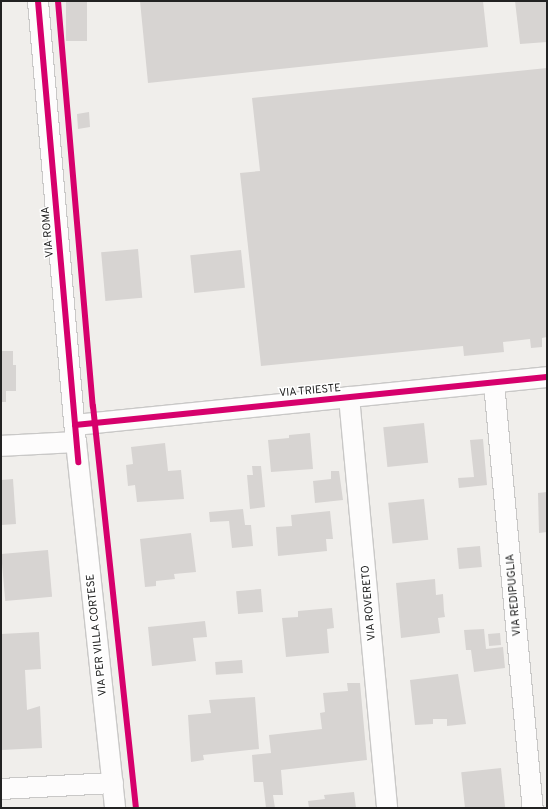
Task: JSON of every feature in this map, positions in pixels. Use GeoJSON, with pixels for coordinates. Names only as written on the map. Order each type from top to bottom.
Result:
{"type":"FeatureCollection","features":[{"type":"Feature","properties":{"kind":"street","name":"VIA ROMA"},"geometry":{"type":"LineString","coordinates":[[38,1],[78,462]]}},
{"type":"Feature","properties":{"kind":"street","name":"VIA TRIESTE"},"geometry":{"type":"LineString","coordinates":[[1,446],[76,434],[349,397],[547,377]]}},
{"type":"Feature","properties":{"kind":"street","name":"VIA REDIPUGLIA"},"geometry":{"type":"LineString","coordinates":[[494,383],[533,808]]}},
{"type":"Feature","properties":{"kind":"street","name":"VIA ROVERETO"},"geometry":{"type":"LineString","coordinates":[[349,397],[387,808]]}},
{"type":"Feature","properties":{"kind":"street","name":"VIA PER VILLA CORTESE"},"geometry":{"type":"LineString","coordinates":[[78,462],[115,808]]}},
{"type":"Feature","properties":{"kind":"street"},"geometry":{"type":"LineString","coordinates":[[1,789],[113,783]]}},
{"type":"Feature","properties":{"kind":"building"},"geometry":{"type":"Polygon","coordinates":[[[66,1],[87,1],[87,41],[66,41],[66,1]]]}},
{"type":"Feature","properties":{"kind":"building"},"geometry":{"type":"Polygon","coordinates":[[[140,1],[483,1],[488,47],[148,83],[140,1]]]}},
{"type":"Feature","properties":{"kind":"building"},"geometry":{"type":"Polygon","coordinates":[[[515,1],[547,1],[547,42],[520,44],[515,1]]]}},
{"type":"Feature","properties":{"kind":"building"},"geometry":{"type":"Polygon","coordinates":[[[547,68],[547,337],[542,338],[542,347],[531,348],[530,339],[503,342],[504,352],[464,356],[463,346],[261,366],[240,173],[260,171],[252,98],[547,68]]]}},
{"type":"Feature","properties":{"kind":"building"},"geometry":{"type":"Polygon","coordinates":[[[89,112],[90,127],[78,129],[77,114],[89,112]]]}},
{"type":"Feature","properties":{"kind":"building"},"geometry":{"type":"Polygon","coordinates":[[[138,249],[142,298],[105,301],[101,252],[138,249]]]}},
{"type":"Feature","properties":{"kind":"building"},"geometry":{"type":"Polygon","coordinates":[[[241,250],[245,288],[194,293],[190,255],[241,250]]]}},
{"type":"Feature","properties":{"kind":"building"},"geometry":{"type":"Polygon","coordinates":[[[1,351],[13,351],[13,365],[16,365],[16,391],[6,391],[6,402],[1,402],[1,351]]]}},
{"type":"Feature","properties":{"kind":"building"},"geometry":{"type":"Polygon","coordinates":[[[424,423],[428,463],[387,467],[383,427],[424,423]]]}},
{"type":"Feature","properties":{"kind":"building"},"geometry":{"type":"Polygon","coordinates":[[[310,433],[313,469],[271,472],[268,440],[289,438],[289,435],[310,433]]]}},
{"type":"Feature","properties":{"kind":"building"},"geometry":{"type":"Polygon","coordinates":[[[483,439],[487,485],[459,488],[458,478],[474,477],[470,440],[483,439]]]}},
{"type":"Feature","properties":{"kind":"building"},"geometry":{"type":"Polygon","coordinates":[[[165,443],[168,471],[181,470],[184,499],[137,502],[135,485],[128,486],[126,465],[133,464],[131,447],[165,443]]]}},
{"type":"Feature","properties":{"kind":"building"},"geometry":{"type":"Polygon","coordinates":[[[252,466],[261,466],[265,507],[250,509],[247,475],[253,475],[252,466]]]}},
{"type":"Feature","properties":{"kind":"building"},"geometry":{"type":"Polygon","coordinates":[[[331,471],[339,471],[343,500],[315,503],[313,481],[331,479],[331,471]]]}},
{"type":"Feature","properties":{"kind":"building"},"geometry":{"type":"Polygon","coordinates":[[[13,479],[16,524],[1,525],[1,480],[13,479]]]}},
{"type":"Feature","properties":{"kind":"building"},"geometry":{"type":"Polygon","coordinates":[[[547,492],[547,532],[539,533],[538,493],[547,492]]]}},
{"type":"Feature","properties":{"kind":"building"},"geometry":{"type":"Polygon","coordinates":[[[424,499],[428,540],[392,544],[388,503],[424,499]]]}},
{"type":"Feature","properties":{"kind":"building"},"geometry":{"type":"Polygon","coordinates":[[[243,509],[245,525],[251,525],[253,546],[232,548],[229,521],[210,522],[209,512],[243,509]]]}},
{"type":"Feature","properties":{"kind":"building"},"geometry":{"type":"Polygon","coordinates":[[[330,511],[333,539],[326,539],[327,551],[278,556],[276,527],[292,526],[291,515],[330,511]]]}},
{"type":"Feature","properties":{"kind":"building"},"geometry":{"type":"Polygon","coordinates":[[[191,533],[196,572],[174,574],[175,579],[156,581],[156,586],[145,587],[140,539],[191,533]]]}},
{"type":"Feature","properties":{"kind":"building"},"geometry":{"type":"Polygon","coordinates":[[[480,546],[482,567],[459,569],[457,548],[480,546]]]}},
{"type":"Feature","properties":{"kind":"building"},"geometry":{"type":"Polygon","coordinates":[[[48,550],[52,597],[5,601],[1,554],[48,550]]]}},
{"type":"Feature","properties":{"kind":"building"},"geometry":{"type":"Polygon","coordinates":[[[435,579],[436,595],[443,594],[445,617],[438,618],[440,633],[401,638],[396,583],[435,579]]]}},
{"type":"Feature","properties":{"kind":"building"},"geometry":{"type":"Polygon","coordinates":[[[261,589],[263,612],[238,614],[236,591],[261,589]]]}},
{"type":"Feature","properties":{"kind":"building"},"geometry":{"type":"Polygon","coordinates":[[[332,608],[334,628],[327,629],[329,653],[286,657],[282,618],[298,617],[298,611],[332,608]]]}},
{"type":"Feature","properties":{"kind":"building"},"geometry":{"type":"Polygon","coordinates":[[[205,621],[207,637],[193,638],[196,661],[152,666],[148,627],[205,621]]]}},
{"type":"Feature","properties":{"kind":"building"},"geometry":{"type":"Polygon","coordinates":[[[484,629],[486,649],[503,647],[505,668],[474,672],[471,650],[466,650],[464,630],[484,629]]]}},
{"type":"Feature","properties":{"kind":"building"},"geometry":{"type":"Polygon","coordinates":[[[39,632],[41,669],[25,670],[27,710],[40,706],[42,748],[1,750],[1,634],[39,632]]]}},
{"type":"Feature","properties":{"kind":"building"},"geometry":{"type":"Polygon","coordinates":[[[500,633],[501,645],[489,646],[488,634],[500,633]]]}},
{"type":"Feature","properties":{"kind":"building"},"geometry":{"type":"Polygon","coordinates":[[[242,660],[243,673],[216,675],[215,662],[242,660]]]}},
{"type":"Feature","properties":{"kind":"building"},"geometry":{"type":"Polygon","coordinates":[[[458,674],[466,724],[447,726],[447,719],[433,719],[433,724],[415,725],[410,680],[458,674]]]}},
{"type":"Feature","properties":{"kind":"building"},"geometry":{"type":"Polygon","coordinates":[[[347,683],[360,683],[367,760],[281,770],[283,795],[273,795],[275,808],[266,808],[263,782],[254,782],[252,755],[271,753],[269,735],[322,729],[320,713],[325,712],[323,693],[348,691],[347,683]]]}},
{"type":"Feature","properties":{"kind":"building"},"geometry":{"type":"Polygon","coordinates":[[[255,697],[259,749],[203,755],[204,760],[191,762],[188,715],[211,713],[209,700],[255,697]]]}},
{"type":"Feature","properties":{"kind":"building"},"geometry":{"type":"Polygon","coordinates":[[[501,768],[505,808],[465,808],[461,772],[501,768]]]}},
{"type":"Feature","properties":{"kind":"building"},"geometry":{"type":"Polygon","coordinates":[[[354,792],[356,808],[309,808],[308,801],[325,799],[324,795],[354,792]]]}},
{"type":"Feature","properties":{"kind":"cycle path"},"geometry":{"type":"LineString","coordinates":[[38,1],[78,462]]}},
{"type":"Feature","properties":{"kind":"cycle path"},"geometry":{"type":"LineString","coordinates":[[58,1],[93,406],[136,808]]}},
{"type":"Feature","properties":{"kind":"cycle path"},"geometry":{"type":"LineString","coordinates":[[75,425],[547,377]]}}]}
